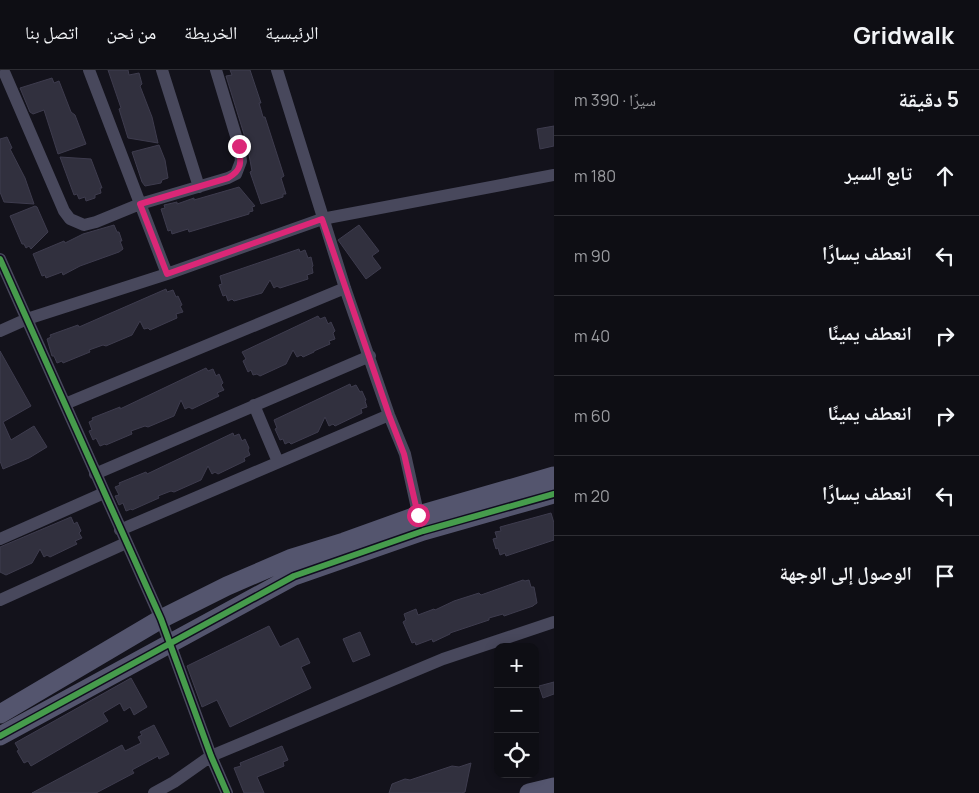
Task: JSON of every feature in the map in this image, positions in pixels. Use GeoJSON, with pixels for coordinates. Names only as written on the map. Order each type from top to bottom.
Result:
{"type":"FeatureCollection","features":[{"type":"Feature","properties":{"kind":"street"},"geometry":{"type":"LineString","coordinates":[[89,70],[167,274]]}},
{"type":"Feature","properties":{"kind":"street"},"geometry":{"type":"LineString","coordinates":[[162,70],[199,187]]}},
{"type":"Feature","properties":{"kind":"street"},"geometry":{"type":"LineString","coordinates":[[7,73],[54,192],[70,219],[84,225],[140,204],[236,174],[241,161],[239,146],[216,70]]}},
{"type":"Feature","properties":{"kind":"street"},"geometry":{"type":"LineString","coordinates":[[277,70],[322,219],[404,454],[420,523]]}},
{"type":"Feature","properties":{"kind":"street"},"geometry":{"type":"LineString","coordinates":[[0,331],[27,319],[167,274],[322,219],[554,175]]}},
{"type":"Feature","properties":{"kind":"street"},"geometry":{"type":"LineString","coordinates":[[0,258],[161,619],[211,756],[227,793]]}},
{"type":"Feature","properties":{"kind":"street"},"geometry":{"type":"LineString","coordinates":[[64,404],[345,288]]}},
{"type":"Feature","properties":{"kind":"street"},"geometry":{"type":"LineString","coordinates":[[95,474],[370,356]]}},
{"type":"Feature","properties":{"kind":"street"},"geometry":{"type":"LineString","coordinates":[[254,405],[278,462]]}},
{"type":"Feature","properties":{"kind":"street"},"geometry":{"type":"LineString","coordinates":[[120,530],[389,415]]}},
{"type":"Feature","properties":{"kind":"street"},"geometry":{"type":"LineString","coordinates":[[0,736],[294,576],[420,523],[554,476]]}},
{"type":"Feature","properties":{"kind":"street"},"geometry":{"type":"LineString","coordinates":[[0,540],[104,493]]}},
{"type":"Feature","properties":{"kind":"street"},"geometry":{"type":"LineString","coordinates":[[0,714],[161,619],[227,586],[292,558],[344,542],[420,523],[554,494]]}},
{"type":"Feature","properties":{"kind":"street"},"geometry":{"type":"LineString","coordinates":[[0,600],[126,543]]}},
{"type":"Feature","properties":{"kind":"street"},"geometry":{"type":"LineString","coordinates":[[154,793],[174,782],[211,756],[443,659],[554,622]]}},
{"type":"Feature","properties":{"kind":"street"},"geometry":{"type":"LineString","coordinates":[[529,793],[554,787]]}},
{"type":"Feature","properties":{"kind":"building"},"geometry":{"type":"Polygon","coordinates":[[[108,70],[128,70],[129,75],[139,73],[142,84],[140,86],[152,117],[158,143],[128,138],[119,109],[121,108],[108,70]]]}},
{"type":"Feature","properties":{"kind":"building"},"geometry":{"type":"Polygon","coordinates":[[[230,70],[250,70],[261,103],[259,103],[263,117],[265,117],[284,176],[281,178],[286,194],[283,194],[283,197],[261,204],[250,172],[252,171],[247,144],[226,76],[232,75],[230,70]]]}},
{"type":"Feature","properties":{"kind":"building"},"geometry":{"type":"Polygon","coordinates":[[[52,78],[54,83],[59,81],[86,144],[58,154],[44,110],[33,114],[30,112],[20,88],[52,78]]]}},
{"type":"Feature","properties":{"kind":"building"},"geometry":{"type":"Polygon","coordinates":[[[554,126],[554,146],[540,149],[537,129],[554,126]]]}},
{"type":"Feature","properties":{"kind":"building"},"geometry":{"type":"Polygon","coordinates":[[[7,137],[12,148],[10,149],[25,178],[34,204],[4,202],[0,192],[0,139],[7,137]]]}},
{"type":"Feature","properties":{"kind":"building"},"geometry":{"type":"Polygon","coordinates":[[[159,145],[165,160],[168,178],[162,180],[161,183],[145,186],[132,152],[159,145]]]}},
{"type":"Feature","properties":{"kind":"building"},"geometry":{"type":"Polygon","coordinates":[[[60,157],[91,159],[102,188],[100,188],[101,193],[95,195],[95,198],[86,201],[85,197],[79,199],[77,194],[74,195],[60,157]]]}},
{"type":"Feature","properties":{"kind":"building"},"geometry":{"type":"Polygon","coordinates":[[[239,187],[255,206],[252,207],[253,211],[249,212],[249,214],[189,232],[188,229],[172,234],[171,230],[168,231],[161,209],[165,208],[164,205],[177,202],[177,204],[194,198],[194,200],[239,187]]]}},
{"type":"Feature","properties":{"kind":"building"},"geometry":{"type":"Polygon","coordinates":[[[35,206],[48,232],[31,249],[29,246],[26,248],[22,244],[10,216],[35,206]]]}},
{"type":"Feature","properties":{"kind":"building"},"geometry":{"type":"Polygon","coordinates":[[[114,225],[122,241],[120,241],[123,249],[119,252],[80,266],[63,275],[62,272],[46,278],[45,275],[42,276],[33,254],[64,241],[65,243],[83,234],[114,225]]]}},
{"type":"Feature","properties":{"kind":"building"},"geometry":{"type":"Polygon","coordinates":[[[359,225],[379,251],[372,256],[381,268],[366,279],[338,240],[359,225]]]}},
{"type":"Feature","properties":{"kind":"building"},"geometry":{"type":"Polygon","coordinates":[[[299,249],[300,252],[305,250],[308,258],[311,257],[313,273],[307,275],[308,279],[280,288],[277,286],[274,288],[270,280],[262,293],[234,301],[232,299],[228,301],[226,295],[223,296],[219,285],[222,284],[220,276],[299,249]]]}},
{"type":"Feature","properties":{"kind":"building"},"geometry":{"type":"Polygon","coordinates":[[[166,289],[167,292],[173,290],[182,305],[180,306],[183,312],[176,314],[177,318],[150,330],[148,328],[144,329],[140,321],[132,335],[106,346],[103,345],[89,350],[90,352],[63,363],[62,361],[57,363],[54,356],[52,356],[47,339],[51,337],[50,335],[78,325],[79,327],[166,289]]]}},
{"type":"Feature","properties":{"kind":"building"},"geometry":{"type":"Polygon","coordinates":[[[318,316],[320,319],[325,317],[328,324],[331,322],[335,331],[333,333],[335,339],[329,341],[330,344],[303,357],[301,355],[297,357],[293,350],[286,364],[260,376],[257,374],[253,375],[251,370],[248,372],[243,361],[246,359],[242,352],[318,316]]]}},
{"type":"Feature","properties":{"kind":"building"},"geometry":{"type":"Polygon","coordinates":[[[0,351],[31,406],[3,422],[11,440],[34,426],[47,447],[29,458],[3,469],[0,461],[0,351]]]}},
{"type":"Feature","properties":{"kind":"building"},"geometry":{"type":"Polygon","coordinates":[[[206,368],[208,371],[213,369],[216,376],[219,374],[224,390],[217,393],[219,396],[192,409],[189,407],[185,409],[181,400],[174,416],[148,427],[145,426],[131,431],[132,434],[106,445],[100,446],[96,438],[93,440],[89,431],[92,430],[89,422],[93,420],[92,418],[120,407],[120,409],[206,368]]]}},
{"type":"Feature","properties":{"kind":"building"},"geometry":{"type":"Polygon","coordinates":[[[350,384],[351,387],[356,385],[360,392],[362,391],[366,400],[367,407],[361,409],[362,413],[335,426],[333,424],[329,426],[325,417],[318,432],[291,444],[289,442],[285,444],[283,439],[280,440],[275,429],[277,428],[274,420],[350,384]]]}},
{"type":"Feature","properties":{"kind":"building"},"geometry":{"type":"Polygon","coordinates":[[[233,433],[234,436],[239,434],[242,441],[245,439],[249,448],[250,455],[244,458],[245,461],[218,474],[215,472],[212,474],[208,466],[201,480],[174,492],[171,491],[158,496],[159,498],[132,510],[126,511],[123,503],[119,505],[115,496],[119,495],[115,487],[120,485],[119,483],[146,472],[147,474],[233,433]]]}},
{"type":"Feature","properties":{"kind":"building"},"geometry":{"type":"Polygon","coordinates":[[[551,513],[554,523],[554,540],[506,556],[505,553],[500,555],[493,539],[497,538],[495,532],[501,531],[500,527],[551,513]]]}},
{"type":"Feature","properties":{"kind":"building"},"geometry":{"type":"Polygon","coordinates":[[[71,517],[74,524],[77,522],[81,531],[79,533],[82,538],[75,541],[77,544],[50,557],[47,555],[44,557],[40,549],[32,563],[6,575],[0,572],[0,547],[71,517]]]}},
{"type":"Feature","properties":{"kind":"building"},"geometry":{"type":"Polygon","coordinates":[[[523,580],[529,580],[531,587],[534,587],[537,603],[533,606],[504,616],[503,614],[489,618],[489,620],[450,633],[433,642],[432,639],[416,645],[415,642],[412,643],[403,622],[406,620],[404,614],[416,609],[418,615],[435,610],[454,601],[479,593],[481,595],[523,580]]]}},
{"type":"Feature","properties":{"kind":"building"},"geometry":{"type":"Polygon","coordinates":[[[269,626],[280,647],[298,638],[310,663],[301,667],[311,688],[230,727],[217,700],[202,707],[187,666],[269,626]]]}},
{"type":"Feature","properties":{"kind":"building"},"geometry":{"type":"Polygon","coordinates":[[[360,632],[370,655],[353,662],[343,639],[360,632]]]}},
{"type":"Feature","properties":{"kind":"building"},"geometry":{"type":"Polygon","coordinates":[[[131,678],[147,707],[134,715],[130,707],[124,711],[120,703],[103,713],[108,721],[31,766],[28,761],[24,763],[15,743],[131,678]]]}},
{"type":"Feature","properties":{"kind":"building"},"geometry":{"type":"Polygon","coordinates":[[[554,682],[554,694],[543,698],[539,686],[554,682]]]}},
{"type":"Feature","properties":{"kind":"building"},"geometry":{"type":"Polygon","coordinates":[[[154,725],[169,754],[159,759],[158,756],[132,770],[134,773],[96,793],[32,793],[122,745],[125,751],[141,743],[138,737],[142,735],[140,732],[154,725]]]}},
{"type":"Feature","properties":{"kind":"building"},"geometry":{"type":"Polygon","coordinates":[[[282,746],[288,760],[283,762],[284,766],[257,777],[264,793],[244,793],[234,768],[241,766],[240,763],[282,746]]]}},
{"type":"Feature","properties":{"kind":"building"},"geometry":{"type":"Polygon","coordinates":[[[471,763],[465,792],[389,793],[392,784],[405,779],[410,780],[452,766],[459,767],[471,763]]]}},
{"type":"Feature","properties":{"kind":"cycle path"},"geometry":{"type":"LineString","coordinates":[[0,259],[161,619],[211,756],[227,793]]}},
{"type":"Feature","properties":{"kind":"cycle path"},"geometry":{"type":"LineString","coordinates":[[0,736],[294,576],[423,531],[554,494]]}},
{"type":"Feature","properties":{"kind":"route"},"geometry":{"type":"LineString","coordinates":[[239,146],[241,161],[236,174],[140,204],[167,274],[322,219],[404,454],[411,476],[418,515]]}}]}
